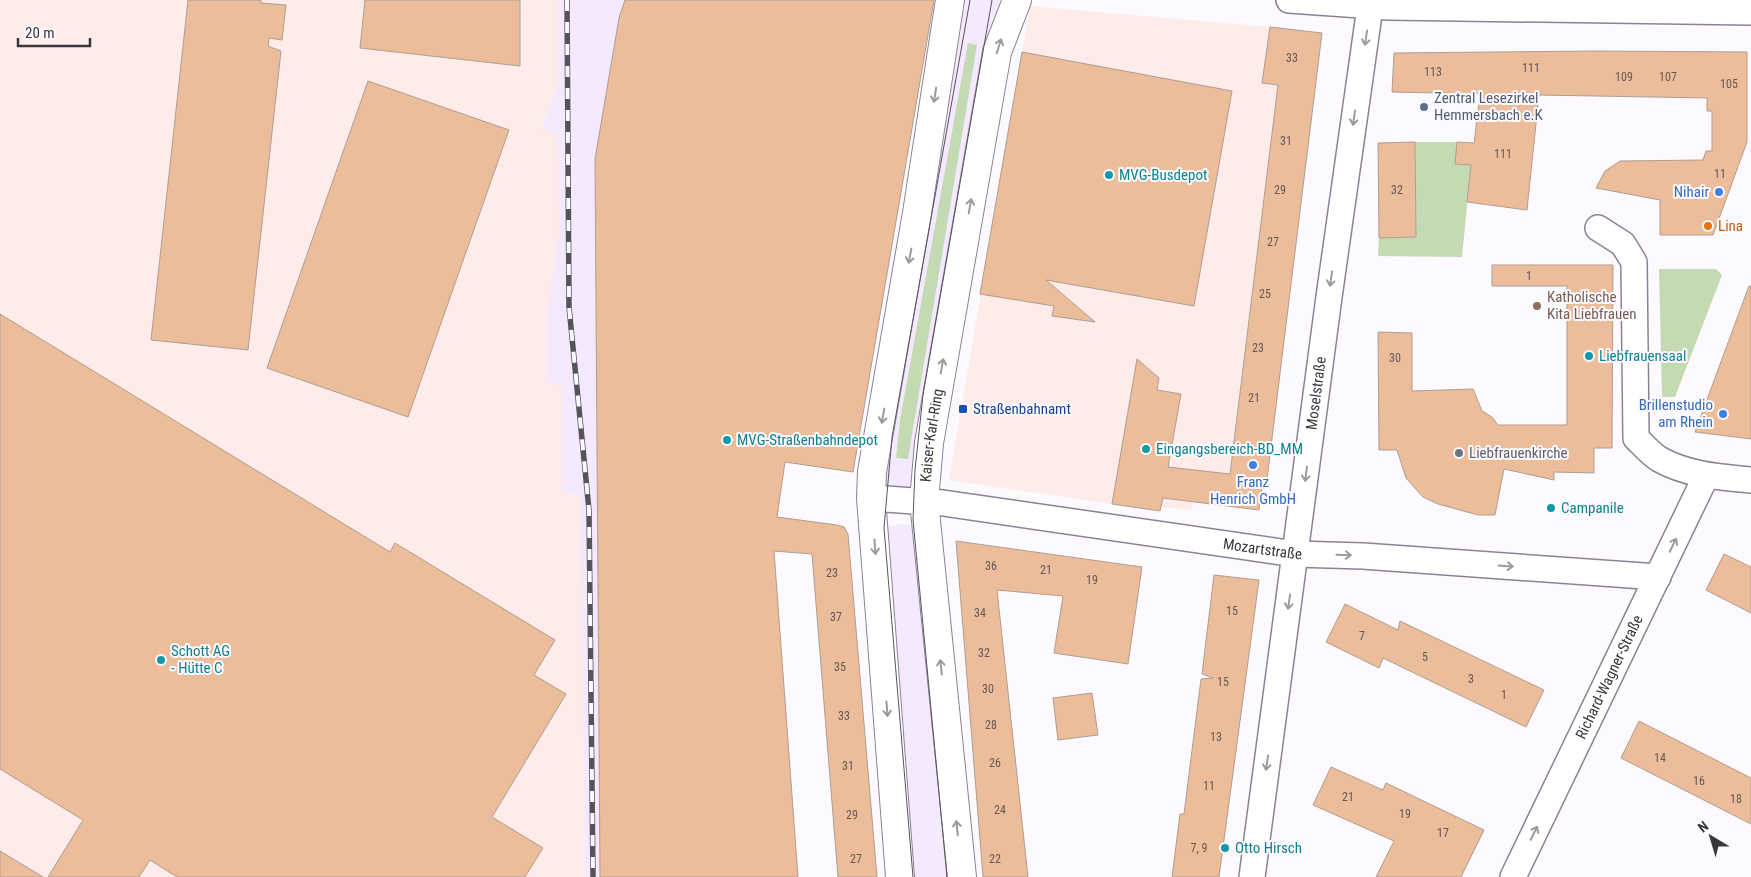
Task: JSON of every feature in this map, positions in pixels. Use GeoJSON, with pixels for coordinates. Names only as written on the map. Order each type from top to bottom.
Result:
{"type":"FeatureCollection","features":[{"type":"Feature","properties":{"kind":"street"},"geometry":{"type":"LineString","coordinates":[[900,877],[871,498],[872,472],[917,213],[950,0]]}},
{"type":"Feature","properties":{"kind":"street","name":"Kaiser-Karl-Ring"},"geometry":{"type":"LineString","coordinates":[[962,877],[924,501],[928,443],[995,61],[1002,35],[1017,0]]}},
{"type":"Feature","properties":{"kind":"street"},"geometry":{"type":"LineString","coordinates":[[1289,0],[1751,12]]}},
{"type":"Feature","properties":{"kind":"street","name":"Moselstraße"},"geometry":{"type":"LineString","coordinates":[[1252,877],[1370,3]]}},
{"type":"Feature","properties":{"kind":"street"},"geometry":{"type":"LineString","coordinates":[[1598,228],[1623,244],[1634,262],[1636,438],[1658,459],[1706,476],[1751,480]]}},
{"type":"Feature","properties":{"kind":"street","name":"Richard-Wagner-Straße"},"geometry":{"type":"LineString","coordinates":[[1513,877],[1706,476]]}},
{"type":"Feature","properties":{"kind":"street","name":"Mozartstraße"},"geometry":{"type":"LineString","coordinates":[[871,498],[924,501],[1295,554],[1363,556],[1658,577]]}},
{"type":"Feature","properties":{"kind":"shaded area"},"geometry":{"type":"Polygon","coordinates":[[[0,0],[558,0],[558,85],[541,127],[558,135],[560,229],[547,318],[546,382],[562,385],[562,493],[580,495],[585,877],[0,877],[0,0]]]}},
{"type":"Feature","properties":{"kind":"shaded area"},"geometry":{"type":"Polygon","coordinates":[[[558,0],[625,0],[619,18],[595,159],[600,877],[585,877],[580,495],[562,493],[562,386],[546,383],[547,318],[541,128],[558,85],[558,0]]]}},
{"type":"Feature","properties":{"kind":"shaded area"},"geometry":{"type":"Polygon","coordinates":[[[957,0],[1007,0],[912,485],[903,489],[893,488],[883,479],[957,0]]]}},
{"type":"Feature","properties":{"kind":"shaded area","name":"MVG-Busdepot"},"geometry":{"type":"Polygon","coordinates":[[[1030,6],[1270,27],[1262,82],[1278,85],[1230,474],[1197,470],[1192,510],[1161,507],[1160,511],[949,480],[1030,6]]]}},
{"type":"Feature","properties":{"kind":"shaded area"},"geometry":{"type":"Polygon","coordinates":[[[901,524],[917,526],[954,877],[906,877],[884,528],[901,524]]]}},
{"type":"Feature","properties":{"kind":"green space"},"geometry":{"type":"Polygon","coordinates":[[[968,43],[977,45],[908,459],[896,458],[900,420],[968,43]]]}},
{"type":"Feature","properties":{"kind":"green space"},"geometry":{"type":"Polygon","coordinates":[[[1415,142],[1457,142],[1456,164],[1471,165],[1462,257],[1378,256],[1379,238],[1416,237],[1415,142]]]}},
{"type":"Feature","properties":{"kind":"green space"},"geometry":{"type":"Polygon","coordinates":[[[1659,269],[1716,269],[1722,275],[1675,397],[1662,397],[1659,269]]]}},
{"type":"Feature","properties":{"kind":"building"},"geometry":{"type":"Polygon","coordinates":[[[188,0],[261,0],[261,3],[286,5],[282,40],[269,38],[268,46],[281,51],[248,350],[151,340],[188,0]]]}},
{"type":"Feature","properties":{"kind":"building"},"geometry":{"type":"Polygon","coordinates":[[[365,0],[520,0],[520,66],[360,48],[365,0]]]}},
{"type":"Feature","properties":{"kind":"building","name":"MVG-Straßenbahndepot"},"geometry":{"type":"Polygon","coordinates":[[[625,0],[934,0],[853,472],[785,462],[777,517],[837,525],[844,527],[848,534],[877,877],[838,877],[812,554],[774,551],[798,877],[600,877],[595,159],[619,18],[625,0]]]}},
{"type":"Feature","properties":{"kind":"building"},"geometry":{"type":"Polygon","coordinates":[[[1270,27],[1322,33],[1267,479],[1263,478],[1259,510],[1163,498],[1160,511],[1112,504],[1137,359],[1159,378],[1157,390],[1181,394],[1168,467],[1230,474],[1278,85],[1262,83],[1270,27]]]}},
{"type":"Feature","properties":{"kind":"building","name":"MVG-Busdepot"},"geometry":{"type":"Polygon","coordinates":[[[1022,52],[1232,91],[1194,306],[1046,280],[1095,322],[1052,316],[1054,306],[980,294],[1022,52]]]}},
{"type":"Feature","properties":{"kind":"building"},"geometry":{"type":"Polygon","coordinates":[[[1747,52],[1747,142],[1713,235],[1660,235],[1660,200],[1596,188],[1605,171],[1620,161],[1703,160],[1706,151],[1712,151],[1712,111],[1707,111],[1707,98],[1539,95],[1527,210],[1467,202],[1471,165],[1455,164],[1457,142],[1474,143],[1480,94],[1392,92],[1394,53],[1747,52]]]}},
{"type":"Feature","properties":{"kind":"building"},"geometry":{"type":"Polygon","coordinates":[[[368,81],[509,130],[408,417],[267,368],[368,81]]]}},
{"type":"Feature","properties":{"kind":"building"},"geometry":{"type":"Polygon","coordinates":[[[1415,142],[1416,237],[1379,238],[1378,143],[1415,142]]]}},
{"type":"Feature","properties":{"kind":"building"},"geometry":{"type":"Polygon","coordinates":[[[1492,265],[1613,265],[1612,448],[1594,448],[1594,473],[1554,472],[1554,480],[1504,469],[1495,515],[1478,515],[1438,504],[1423,497],[1406,478],[1397,450],[1379,450],[1378,332],[1412,333],[1412,391],[1473,389],[1482,411],[1492,417],[1498,425],[1567,425],[1567,286],[1492,286],[1492,265]]]}},
{"type":"Feature","properties":{"kind":"building"},"geometry":{"type":"Polygon","coordinates":[[[1749,286],[1751,286],[1751,439],[1695,432],[1749,286]]]}},
{"type":"Feature","properties":{"kind":"building","name":"Schott AG - Hütte C"},"geometry":{"type":"Polygon","coordinates":[[[0,314],[390,552],[395,543],[555,640],[534,675],[566,694],[492,817],[543,848],[525,877],[177,877],[150,860],[139,877],[48,877],[83,820],[0,769],[0,314]]]}},
{"type":"Feature","properties":{"kind":"building"},"geometry":{"type":"Polygon","coordinates":[[[956,541],[1142,567],[1128,664],[1054,653],[1063,596],[997,590],[1028,877],[983,877],[956,541]]]}},
{"type":"Feature","properties":{"kind":"building"},"geometry":{"type":"Polygon","coordinates":[[[1724,554],[1751,567],[1751,613],[1706,590],[1724,554]]]}},
{"type":"Feature","properties":{"kind":"building"},"geometry":{"type":"Polygon","coordinates":[[[1214,575],[1259,580],[1219,877],[1172,877],[1180,814],[1184,814],[1201,679],[1213,678],[1202,674],[1214,575]]]}},
{"type":"Feature","properties":{"kind":"building"},"geometry":{"type":"Polygon","coordinates":[[[1345,604],[1398,630],[1400,621],[1544,690],[1526,727],[1383,658],[1379,668],[1326,642],[1345,604]]]}},
{"type":"Feature","properties":{"kind":"building"},"geometry":{"type":"Polygon","coordinates":[[[1092,693],[1098,735],[1058,740],[1053,698],[1092,693]]]}},
{"type":"Feature","properties":{"kind":"building"},"geometry":{"type":"Polygon","coordinates":[[[1639,721],[1751,778],[1751,824],[1621,758],[1639,721]]]}},
{"type":"Feature","properties":{"kind":"building"},"geometry":{"type":"Polygon","coordinates":[[[1331,767],[1383,790],[1386,783],[1484,830],[1461,877],[1376,877],[1394,841],[1313,805],[1331,767]]]}},
{"type":"Feature","properties":{"kind":"building"},"geometry":{"type":"Polygon","coordinates":[[[0,851],[43,877],[0,877],[0,851]]]}},
{"type":"Feature","properties":{"kind":"tram line"},"geometry":{"type":"LineString","coordinates":[[913,877],[884,528],[892,437],[970,0]]}},
{"type":"Feature","properties":{"kind":"tram line"},"geometry":{"type":"LineString","coordinates":[[947,877],[913,520],[915,470],[923,395],[992,0]]}},
{"type":"Feature","properties":{"kind":"railway"},"geometry":{"type":"LineString","coordinates":[[567,0],[569,307],[589,510],[593,877]]}},
{"type":"Feature","properties":{"kind":"place","name":"Zentral Lesezirkel Hemmersbach e.K"},"geometry":{"type":"Point","coordinates":[1424,107]}},
{"type":"Feature","properties":{"kind":"place","name":"MVG-Busdepot"},"geometry":{"type":"Point","coordinates":[1109,175]}},
{"type":"Feature","properties":{"kind":"place","name":"Nihair"},"geometry":{"type":"Point","coordinates":[1719,192]}},
{"type":"Feature","properties":{"kind":"place","name":"Lina"},"geometry":{"type":"Point","coordinates":[1708,226]}},
{"type":"Feature","properties":{"kind":"place","name":"Katholische Kita Liebfrauen"},"geometry":{"type":"Point","coordinates":[1537,306]}},
{"type":"Feature","properties":{"kind":"place","name":"Liebfrauensaal"},"geometry":{"type":"Point","coordinates":[1589,356]}},
{"type":"Feature","properties":{"kind":"place","name":"Straßenbahnamt"},"geometry":{"type":"Point","coordinates":[963,409]}},
{"type":"Feature","properties":{"kind":"place","name":"Brillenstudio am Rhein"},"geometry":{"type":"Point","coordinates":[1723,414]}},
{"type":"Feature","properties":{"kind":"place","name":"MVG-Straßenbahndepot"},"geometry":{"type":"Point","coordinates":[727,440]}},
{"type":"Feature","properties":{"kind":"place","name":"Eingangsbereich-BD_MM"},"geometry":{"type":"Point","coordinates":[1146,449]}},
{"type":"Feature","properties":{"kind":"place","name":"Liebfrauenkirche"},"geometry":{"type":"Point","coordinates":[1459,453]}},
{"type":"Feature","properties":{"kind":"place","name":"Franz Henrich GmbH"},"geometry":{"type":"Point","coordinates":[1253,465]}},
{"type":"Feature","properties":{"kind":"place","name":"Campanile"},"geometry":{"type":"Point","coordinates":[1551,508]}},
{"type":"Feature","properties":{"kind":"place","name":"Schott AG - Hütte C"},"geometry":{"type":"Point","coordinates":[161,660]}},
{"type":"Feature","properties":{"kind":"place","name":"Otto Hirsch"},"geometry":{"type":"Point","coordinates":[1225,848]}}]}
